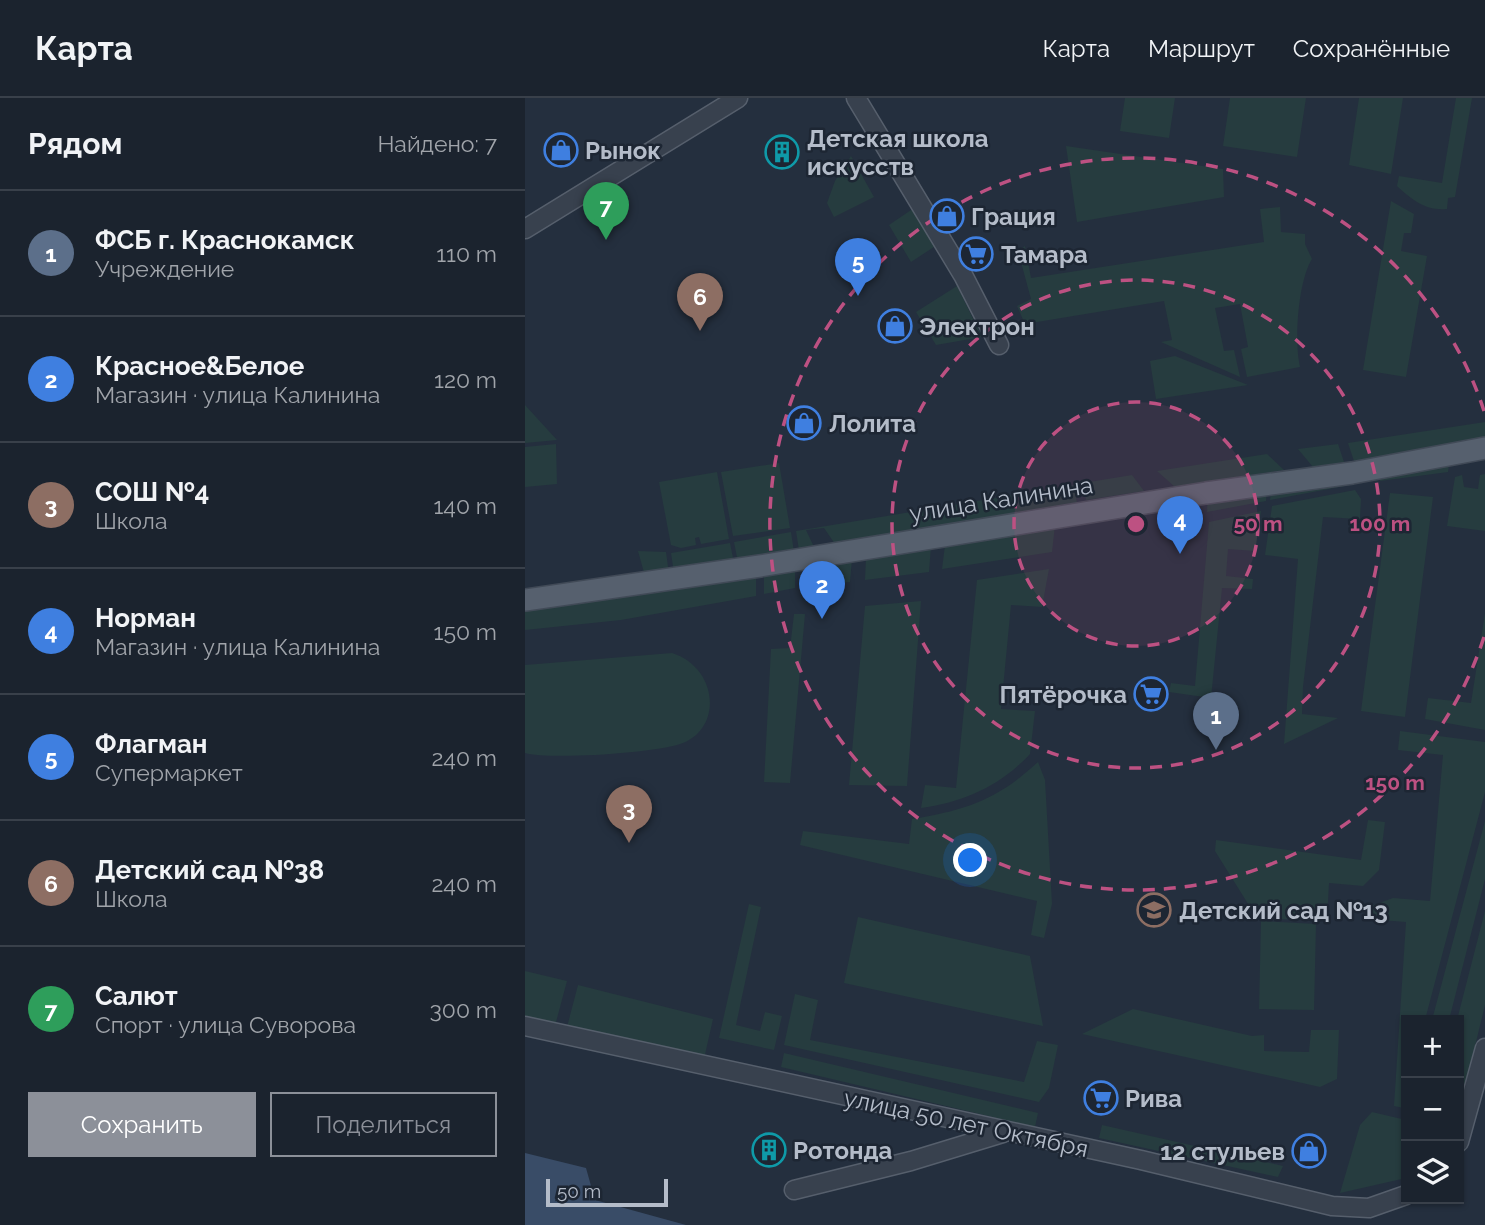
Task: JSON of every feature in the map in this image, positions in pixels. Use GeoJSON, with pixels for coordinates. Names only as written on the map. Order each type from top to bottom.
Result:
{"type":"FeatureCollection","features":[{"type":"Feature","properties":{"kind":"main road","name":"улица Калинина"},"geometry":{"type":"LineString","coordinates":[[525,600],[761,566],[1206,493],[1357,473],[1485,448]]}},
{"type":"Feature","properties":{"kind":"street"},"geometry":{"type":"LineString","coordinates":[[525,229],[738,98]]}},
{"type":"Feature","properties":{"kind":"street"},"geometry":{"type":"LineString","coordinates":[[856,98],[963,275],[999,345]]}},
{"type":"Feature","properties":{"kind":"street","name":"улица 50 лет Октября"},"geometry":{"type":"LineString","coordinates":[[525,1026],[1332,1206],[1369,1208],[1401,1197]]}},
{"type":"Feature","properties":{"kind":"street"},"geometry":{"type":"LineString","coordinates":[[1459,1141],[1485,1048]]}},
{"type":"Feature","properties":{"kind":"street"},"geometry":{"type":"LineString","coordinates":[[794,1190],[911,1161],[1006,1132]]}},
{"type":"Feature","properties":{"kind":"green space"},"geometry":{"type":"Polygon","coordinates":[[[1125,98],[1175,98],[1169,138],[1120,131],[1125,98]]]}},
{"type":"Feature","properties":{"kind":"green space"},"geometry":{"type":"Polygon","coordinates":[[[1230,98],[1306,98],[1297,157],[1223,146],[1230,98]]]}},
{"type":"Feature","properties":{"kind":"green space"},"geometry":{"type":"Polygon","coordinates":[[[1359,98],[1403,98],[1391,174],[1349,165],[1359,98]]]}},
{"type":"Feature","properties":{"kind":"green space"},"geometry":{"type":"Polygon","coordinates":[[[1456,98],[1472,98],[1455,197],[1448,198],[1447,209],[1432,208],[1414,200],[1397,186],[1399,176],[1442,183],[1456,98]]]}},
{"type":"Feature","properties":{"kind":"green space"},"geometry":{"type":"Polygon","coordinates":[[[1066,146],[1223,169],[1224,197],[1077,222],[1066,146]]]}},
{"type":"Feature","properties":{"kind":"green space"},"geometry":{"type":"Polygon","coordinates":[[[851,156],[874,197],[834,217],[827,203],[835,181],[851,156]]]}},
{"type":"Feature","properties":{"kind":"green space"},"geometry":{"type":"Polygon","coordinates":[[[1391,201],[1414,214],[1411,233],[1404,233],[1401,251],[1427,256],[1406,377],[1363,370],[1391,201]]]}},
{"type":"Feature","properties":{"kind":"green space"},"geometry":{"type":"Polygon","coordinates":[[[1280,207],[1281,232],[1305,234],[1305,244],[1312,259],[1303,281],[1298,312],[1300,367],[1247,377],[1241,349],[1248,347],[1240,304],[1215,308],[1224,351],[1234,350],[1240,377],[1161,342],[1172,340],[1164,301],[1025,324],[1017,306],[1031,299],[1018,251],[1025,246],[1031,278],[1264,242],[1260,209],[1280,207]]]}},
{"type":"Feature","properties":{"kind":"green space"},"geometry":{"type":"Polygon","coordinates":[[[914,208],[937,245],[911,262],[889,225],[914,208]]]}},
{"type":"Feature","properties":{"kind":"green space"},"geometry":{"type":"Polygon","coordinates":[[[957,286],[982,337],[936,345],[916,312],[957,286]]]}},
{"type":"Feature","properties":{"kind":"green space"},"geometry":{"type":"Polygon","coordinates":[[[1175,356],[1248,385],[1156,399],[1150,361],[1175,356]]]}},
{"type":"Feature","properties":{"kind":"green space"},"geometry":{"type":"Polygon","coordinates":[[[525,405],[557,440],[525,443],[525,405]]]}},
{"type":"Feature","properties":{"kind":"green space"},"geometry":{"type":"Polygon","coordinates":[[[1485,422],[1485,439],[1408,455],[1354,461],[1348,443],[1485,422]]]}},
{"type":"Feature","properties":{"kind":"green space"},"geometry":{"type":"Polygon","coordinates":[[[556,444],[557,484],[525,487],[525,447],[556,444]]]}},
{"type":"Feature","properties":{"kind":"green space"},"geometry":{"type":"Polygon","coordinates":[[[1338,444],[1344,462],[1313,467],[1298,449],[1338,444]]]}},
{"type":"Feature","properties":{"kind":"green space"},"geometry":{"type":"Polygon","coordinates":[[[1267,454],[1284,470],[1175,487],[1157,471],[1267,454]]]}},
{"type":"Feature","properties":{"kind":"green space"},"geometry":{"type":"Polygon","coordinates":[[[1450,458],[1448,472],[1380,481],[1381,470],[1450,458]]]}},
{"type":"Feature","properties":{"kind":"green space"},"geometry":{"type":"Polygon","coordinates":[[[779,463],[790,528],[733,536],[721,472],[779,463]]]}},
{"type":"Feature","properties":{"kind":"green space"},"geometry":{"type":"Polygon","coordinates":[[[717,472],[729,539],[701,544],[699,537],[695,538],[696,545],[681,548],[671,545],[659,482],[717,472]]]}},
{"type":"Feature","properties":{"kind":"green space"},"geometry":{"type":"Polygon","coordinates":[[[1355,474],[1361,483],[1270,500],[1272,486],[1355,474]]]}},
{"type":"Feature","properties":{"kind":"green space"},"geometry":{"type":"Polygon","coordinates":[[[1485,474],[1485,531],[1447,526],[1455,477],[1462,475],[1464,487],[1478,489],[1480,475],[1485,474]]]}},
{"type":"Feature","properties":{"kind":"green space"},"geometry":{"type":"Polygon","coordinates":[[[1132,475],[1144,491],[1086,500],[1083,483],[1132,475]]]}},
{"type":"Feature","properties":{"kind":"green space"},"geometry":{"type":"Polygon","coordinates":[[[1074,485],[1077,503],[835,544],[824,528],[806,530],[814,547],[799,550],[796,531],[1074,485]]]}},
{"type":"Feature","properties":{"kind":"green space"},"geometry":{"type":"Polygon","coordinates":[[[1267,487],[1266,501],[1207,512],[1208,495],[1267,487]]]}},
{"type":"Feature","properties":{"kind":"green space"},"geometry":{"type":"Polygon","coordinates":[[[1355,490],[1361,499],[1360,519],[1323,517],[1303,687],[1302,714],[1338,718],[1284,744],[1298,559],[1265,555],[1272,506],[1355,490]]]}},
{"type":"Feature","properties":{"kind":"green space"},"geometry":{"type":"Polygon","coordinates":[[[1390,493],[1433,497],[1405,717],[1361,711],[1390,493]]]}},
{"type":"Feature","properties":{"kind":"green space"},"geometry":{"type":"Polygon","coordinates":[[[1261,511],[1255,551],[1228,549],[1226,576],[1253,579],[1252,589],[1222,588],[1211,698],[1169,692],[1171,683],[1195,686],[1209,522],[1261,511]]]}},
{"type":"Feature","properties":{"kind":"green space"},"geometry":{"type":"Polygon","coordinates":[[[1055,525],[1052,552],[942,569],[945,545],[1055,525]]]}},
{"type":"Feature","properties":{"kind":"green space"},"geometry":{"type":"Polygon","coordinates":[[[791,532],[794,552],[738,562],[734,542],[791,532]]]}},
{"type":"Feature","properties":{"kind":"green space"},"geometry":{"type":"Polygon","coordinates":[[[730,543],[734,563],[674,573],[671,553],[730,543]]]}},
{"type":"Feature","properties":{"kind":"green space"},"geometry":{"type":"Polygon","coordinates":[[[931,546],[929,572],[865,580],[866,557],[931,546]]]}},
{"type":"Feature","properties":{"kind":"green space"},"geometry":{"type":"Polygon","coordinates":[[[638,551],[666,552],[669,574],[645,576],[638,551]]]}},
{"type":"Feature","properties":{"kind":"green space"},"geometry":{"type":"Polygon","coordinates":[[[852,559],[850,582],[805,587],[805,567],[852,559]]]}},
{"type":"Feature","properties":{"kind":"green space"},"geometry":{"type":"Polygon","coordinates":[[[795,568],[795,588],[764,594],[764,573],[795,568]]]}},
{"type":"Feature","properties":{"kind":"green space"},"geometry":{"type":"Polygon","coordinates":[[[1049,569],[1042,607],[1011,605],[1001,709],[1035,711],[1030,754],[994,784],[980,791],[952,802],[921,808],[925,785],[956,788],[977,580],[1049,569]]]}},
{"type":"Feature","properties":{"kind":"green space"},"geometry":{"type":"Polygon","coordinates":[[[756,574],[756,596],[621,620],[525,630],[525,608],[756,574]]]}},
{"type":"Feature","properties":{"kind":"green space"},"geometry":{"type":"Polygon","coordinates":[[[921,601],[907,786],[849,785],[865,606],[921,601]]]}},
{"type":"Feature","properties":{"kind":"green space"},"geometry":{"type":"Polygon","coordinates":[[[1485,613],[1485,730],[1425,719],[1428,698],[1471,703],[1485,613]]]}},
{"type":"Feature","properties":{"kind":"green space"},"geometry":{"type":"Polygon","coordinates":[[[794,614],[805,614],[790,783],[764,782],[771,649],[790,648],[794,614]]]}},
{"type":"Feature","properties":{"kind":"green space"},"geometry":{"type":"Polygon","coordinates":[[[672,653],[688,661],[707,685],[709,713],[694,737],[680,744],[626,753],[556,756],[525,753],[525,665],[672,653]]]}},
{"type":"Feature","properties":{"kind":"green space"},"geometry":{"type":"Polygon","coordinates":[[[1400,731],[1485,742],[1485,792],[1426,1015],[1401,1015],[1401,1107],[1394,1106],[1406,922],[1367,919],[1368,907],[1393,898],[1430,901],[1443,755],[1398,750],[1400,731]]]}},
{"type":"Feature","properties":{"kind":"green space"},"geometry":{"type":"Polygon","coordinates":[[[1038,762],[1045,780],[1052,904],[1044,938],[1031,935],[1037,901],[800,845],[803,831],[909,844],[912,819],[949,812],[980,801],[1009,786],[1038,762]]]}},
{"type":"Feature","properties":{"kind":"green space"},"geometry":{"type":"Polygon","coordinates":[[[1368,820],[1385,822],[1379,870],[1363,886],[1329,883],[1327,920],[1263,919],[1255,915],[1215,851],[1216,840],[1361,860],[1368,820]]]}},
{"type":"Feature","properties":{"kind":"green space"},"geometry":{"type":"Polygon","coordinates":[[[1485,821],[1485,879],[1450,1015],[1433,1015],[1485,821]]]}},
{"type":"Feature","properties":{"kind":"green space"},"geometry":{"type":"Polygon","coordinates":[[[749,904],[761,907],[736,1025],[760,1031],[765,1012],[782,1016],[774,1050],[719,1038],[749,904]]]}},
{"type":"Feature","properties":{"kind":"green space"},"geometry":{"type":"Polygon","coordinates":[[[1485,911],[1485,1005],[1464,1091],[1464,1015],[1458,1015],[1485,911]]]}},
{"type":"Feature","properties":{"kind":"green space"},"geometry":{"type":"Polygon","coordinates":[[[858,917],[1030,956],[1043,1026],[844,983],[858,917]]]}},
{"type":"Feature","properties":{"kind":"green space"},"geometry":{"type":"Polygon","coordinates":[[[1261,921],[1316,924],[1314,1010],[1259,1009],[1261,921]]]}},
{"type":"Feature","properties":{"kind":"green space"},"geometry":{"type":"Polygon","coordinates":[[[525,971],[567,981],[555,1026],[525,1019],[525,971]]]}},
{"type":"Feature","properties":{"kind":"green space"},"geometry":{"type":"Polygon","coordinates":[[[578,985],[713,1019],[704,1059],[567,1027],[578,985]]]}},
{"type":"Feature","properties":{"kind":"green space"},"geometry":{"type":"Polygon","coordinates":[[[795,994],[818,1000],[810,1040],[1024,1082],[1037,1041],[1058,1045],[1049,1088],[1039,1102],[784,1045],[795,994]]]}},
{"type":"Feature","properties":{"kind":"green space"},"geometry":{"type":"Polygon","coordinates":[[[1133,1009],[1252,1036],[1264,1035],[1264,1051],[1309,1052],[1311,1030],[1339,1030],[1337,1079],[1320,1087],[1082,1034],[1133,1009]]]}},
{"type":"Feature","properties":{"kind":"green space"},"geometry":{"type":"Polygon","coordinates":[[[784,1053],[1038,1113],[1035,1127],[781,1067],[784,1053]]]}},
{"type":"Feature","properties":{"kind":"green space"},"geometry":{"type":"Polygon","coordinates":[[[1372,1112],[1401,1119],[1401,1179],[1340,1193],[1360,1125],[1372,1112]]]}},
{"type":"Feature","properties":{"kind":"green space"},"geometry":{"type":"Polygon","coordinates":[[[1102,1125],[1283,1166],[1278,1177],[1099,1138],[1102,1125]]]}},
{"type":"Feature","properties":{"kind":"water"},"geometry":{"type":"Polygon","coordinates":[[[525,1153],[586,1168],[595,1200],[686,1225],[525,1225],[525,1153]]]}},
{"type":"Feature","properties":{"kind":"place","name":"Рынок"},"geometry":{"type":"Point","coordinates":[561,150]}},
{"type":"Feature","properties":{"kind":"place","name":"Детская школа искусств"},"geometry":{"type":"Point","coordinates":[782,152]}},
{"type":"Feature","properties":{"kind":"place","name":"Грация"},"geometry":{"type":"Point","coordinates":[947,216]}},
{"type":"Feature","properties":{"kind":"place","name":"Салют"},"geometry":{"type":"Point","coordinates":[606,240]}},
{"type":"Feature","properties":{"kind":"place","name":"Тамара"},"geometry":{"type":"Point","coordinates":[976,254]}},
{"type":"Feature","properties":{"kind":"place","name":"Флагман"},"geometry":{"type":"Point","coordinates":[858,296]}},
{"type":"Feature","properties":{"kind":"place","name":"Электрон"},"geometry":{"type":"Point","coordinates":[895,326]}},
{"type":"Feature","properties":{"kind":"place","name":"Детский сад №38"},"geometry":{"type":"Point","coordinates":[700,331]}},
{"type":"Feature","properties":{"kind":"place","name":"Лолита"},"geometry":{"type":"Point","coordinates":[804,423]}},
{"type":"Feature","properties":{"kind":"place","name":"Норман"},"geometry":{"type":"Point","coordinates":[1180,554]}},
{"type":"Feature","properties":{"kind":"place","name":"Красное&Белое"},"geometry":{"type":"Point","coordinates":[822,619]}},
{"type":"Feature","properties":{"kind":"place","name":"Пятёрочка"},"geometry":{"type":"Point","coordinates":[1151,694]}},
{"type":"Feature","properties":{"kind":"place","name":"ФСБ г. Краснокамск"},"geometry":{"type":"Point","coordinates":[1216,750]}},
{"type":"Feature","properties":{"kind":"place","name":"СОШ №4"},"geometry":{"type":"Point","coordinates":[629,843]}},
{"type":"Feature","properties":{"kind":"place","name":"Детский сад №13"},"geometry":{"type":"Point","coordinates":[1154,910]}},
{"type":"Feature","properties":{"kind":"place","name":"Рива"},"geometry":{"type":"Point","coordinates":[1101,1098]}},
{"type":"Feature","properties":{"kind":"place","name":"Ротонда"},"geometry":{"type":"Point","coordinates":[769,1150]}},
{"type":"Feature","properties":{"kind":"place","name":"12 стульев"},"geometry":{"type":"Point","coordinates":[1309,1151]}}]}
